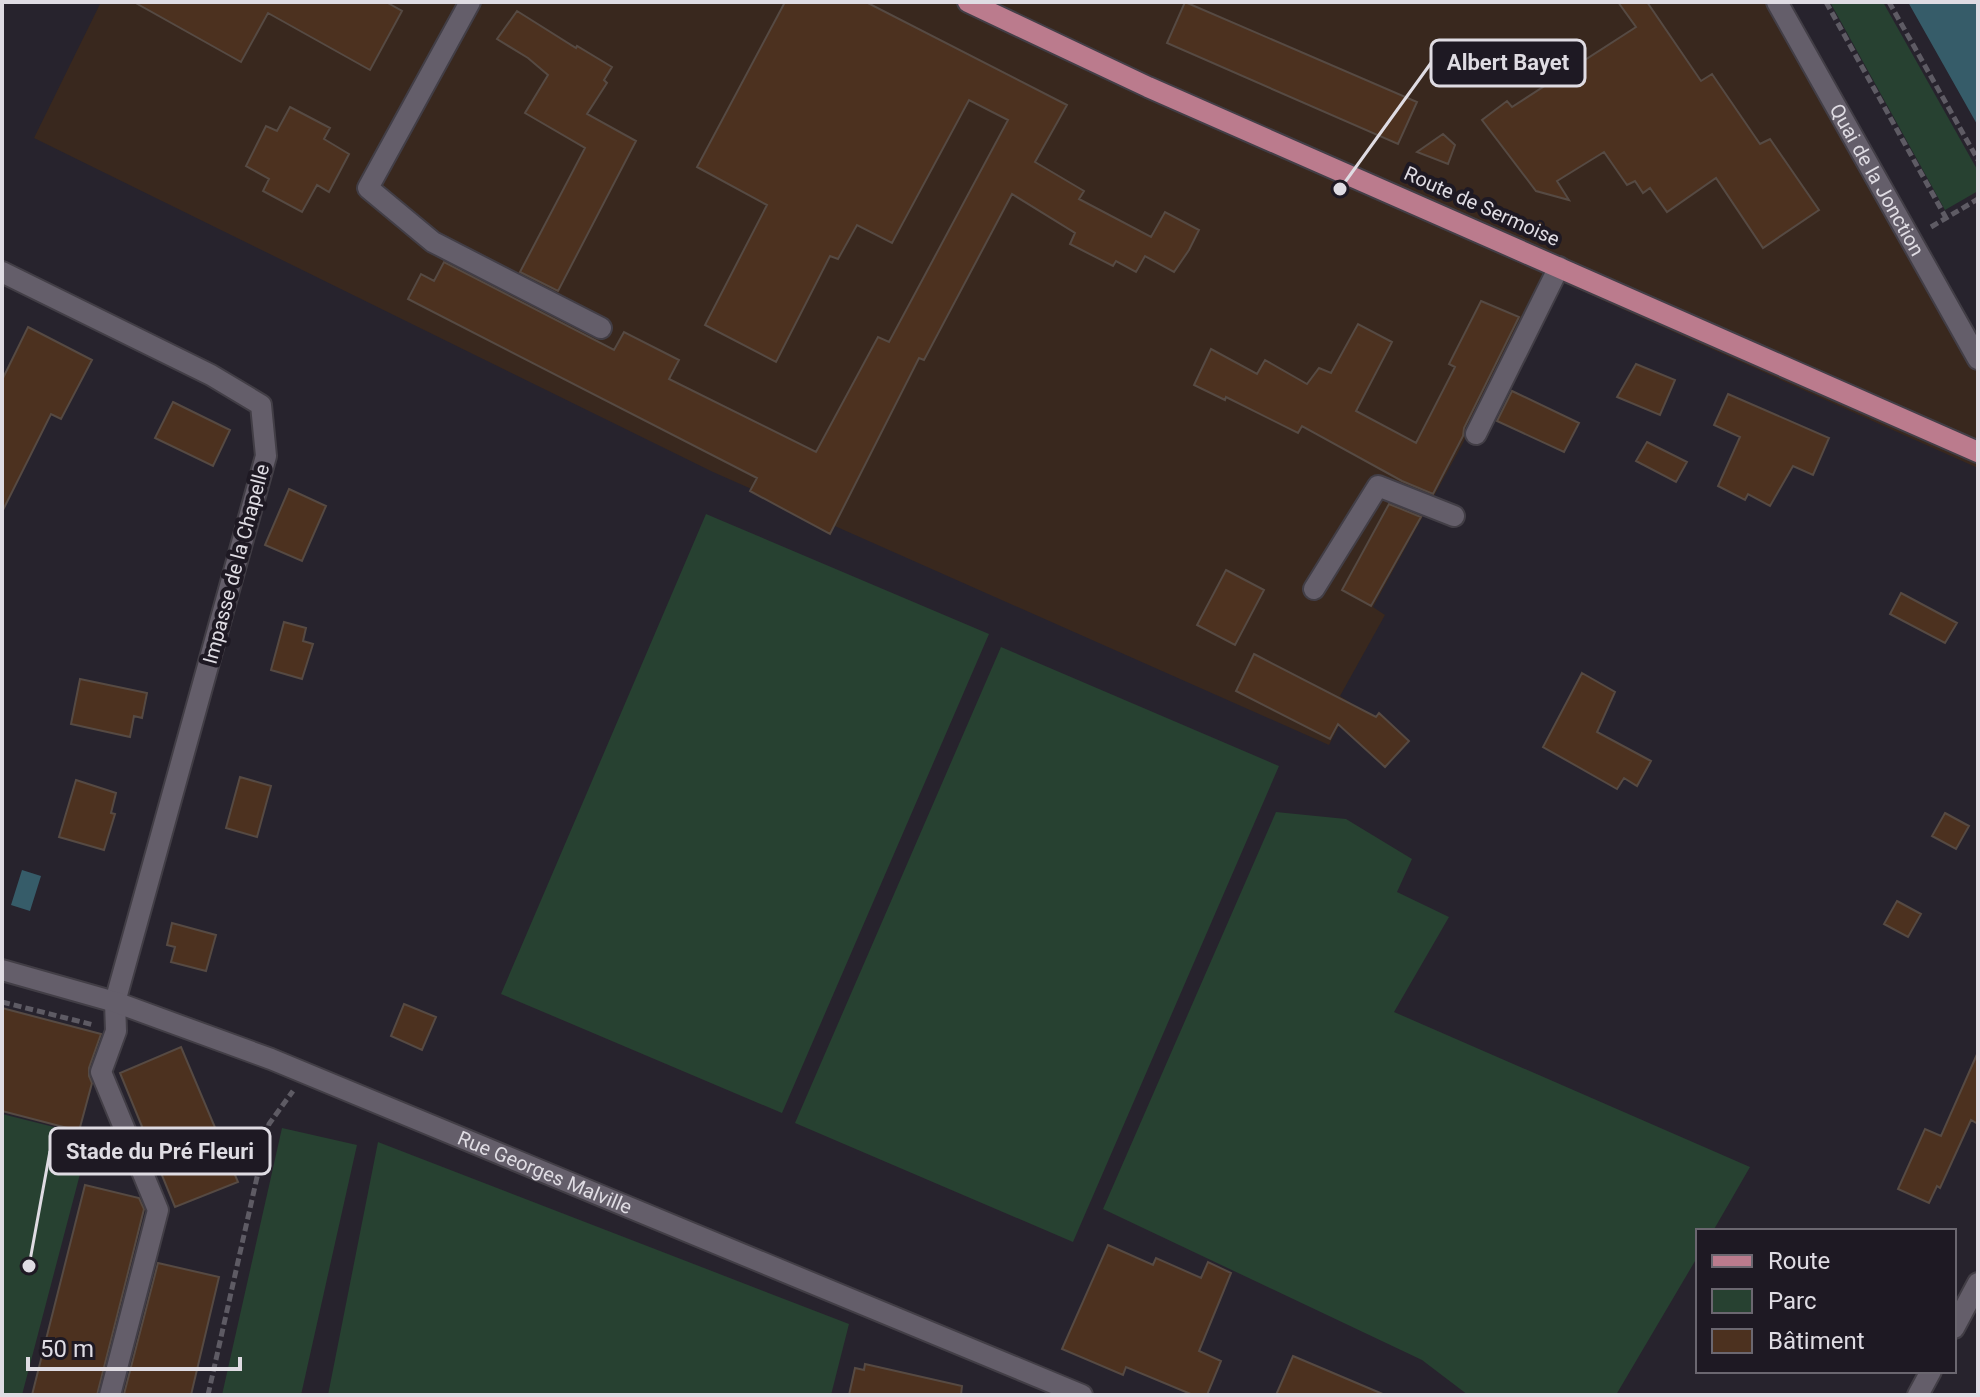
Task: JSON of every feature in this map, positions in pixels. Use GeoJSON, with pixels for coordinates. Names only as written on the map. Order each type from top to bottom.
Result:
{"type":"FeatureCollection","features":[{"type":"Feature","properties":{"kind":"main road","name":"Route de Sermoise"},"geometry":{"type":"LineString","coordinates":[[968,2],[1148,87],[1978,452]]}},
{"type":"Feature","properties":{"kind":"street"},"geometry":{"type":"LineString","coordinates":[[470,2],[368,188],[433,242],[601,328]]}},
{"type":"Feature","properties":{"kind":"street","name":"Quai de la Jonction"},"geometry":{"type":"LineString","coordinates":[[1777,2],[1978,359]]}},
{"type":"Feature","properties":{"kind":"street"},"geometry":{"type":"LineString","coordinates":[[1476,434],[1559,267]]}},
{"type":"Feature","properties":{"kind":"street","name":"Impasse de la Chapelle"},"geometry":{"type":"LineString","coordinates":[[2,272],[211,375],[261,405],[266,456],[115,1002]]}},
{"type":"Feature","properties":{"kind":"street"},"geometry":{"type":"LineString","coordinates":[[1314,589],[1378,486],[1454,516]]}},
{"type":"Feature","properties":{"kind":"street","name":"Rue Georges Malville"},"geometry":{"type":"LineString","coordinates":[[2,970],[115,1002],[306,1073],[1082,1395]]}},
{"type":"Feature","properties":{"kind":"street"},"geometry":{"type":"LineString","coordinates":[[110,1395],[158,1210],[101,1072],[116,1031],[115,1002]]}},
{"type":"Feature","properties":{"kind":"street"},"geometry":{"type":"LineString","coordinates":[[1956,1324],[1978,1283]]}},
{"type":"Feature","properties":{"kind":"street"},"geometry":{"type":"LineString","coordinates":[[1918,1395],[1930,1373]]}},
{"type":"Feature","properties":{"kind":"path"},"geometry":{"type":"LineString","coordinates":[[1826,2],[1946,218]]}},
{"type":"Feature","properties":{"kind":"path"},"geometry":{"type":"LineString","coordinates":[[1889,2],[1978,160]]}},
{"type":"Feature","properties":{"kind":"path"},"geometry":{"type":"LineString","coordinates":[[1911,239],[1978,199]]}},
{"type":"Feature","properties":{"kind":"path"},"geometry":{"type":"LineString","coordinates":[[2,1002],[116,1031]]}},
{"type":"Feature","properties":{"kind":"path"},"geometry":{"type":"LineString","coordinates":[[208,1395],[269,1124],[306,1073]]}},
{"type":"Feature","properties":{"kind":"shaded area"},"geometry":{"type":"Polygon","coordinates":[[[101,2],[1777,2],[1978,359],[1978,468],[1546,275],[1463,443],[1373,607],[1385,615],[1340,696],[1351,703],[1329,745],[713,472],[34,138],[101,2]]]}},
{"type":"Feature","properties":{"kind":"green space"},"geometry":{"type":"Polygon","coordinates":[[[1830,2],[1883,2],[1978,171],[1978,191],[1945,210],[1830,2]]]}},
{"type":"Feature","properties":{"kind":"green space"},"geometry":{"type":"Polygon","coordinates":[[[706,514],[989,634],[782,1113],[501,994],[706,514]]]}},
{"type":"Feature","properties":{"kind":"green space"},"geometry":{"type":"Polygon","coordinates":[[[1001,647],[1279,766],[1073,1242],[795,1123],[1001,647]]]}},
{"type":"Feature","properties":{"kind":"green space"},"geometry":{"type":"Polygon","coordinates":[[[1276,812],[1346,819],[1412,859],[1397,892],[1449,917],[1394,1012],[1750,1167],[1714,1229],[1696,1229],[1696,1259],[1616,1395],[1468,1395],[1422,1360],[1103,1209],[1276,812]]]}},
{"type":"Feature","properties":{"kind":"green space"},"geometry":{"type":"Polygon","coordinates":[[[2,1114],[90,1136],[22,1395],[2,1395],[2,1114]]]}},
{"type":"Feature","properties":{"kind":"green space"},"geometry":{"type":"Polygon","coordinates":[[[282,1128],[357,1145],[301,1395],[222,1395],[282,1128]]]}},
{"type":"Feature","properties":{"kind":"green space"},"geometry":{"type":"Polygon","coordinates":[[[378,1142],[849,1324],[831,1395],[328,1395],[378,1142]]]}},
{"type":"Feature","properties":{"kind":"water"},"geometry":{"type":"Polygon","coordinates":[[[1908,2],[1978,2],[1978,126],[1908,2]]]}},
{"type":"Feature","properties":{"kind":"water"},"geometry":{"type":"Polygon","coordinates":[[[22,870],[41,876],[30,911],[11,905],[22,870]]]}},
{"type":"Feature","properties":{"kind":"building"},"geometry":{"type":"Polygon","coordinates":[[[134,2],[386,2],[402,11],[370,70],[268,13],[241,62],[134,2]]]}},
{"type":"Feature","properties":{"kind":"building"},"geometry":{"type":"Polygon","coordinates":[[[785,2],[866,2],[1067,105],[1035,162],[1084,191],[1079,199],[1151,237],[1165,212],[1199,230],[1174,272],[1145,256],[1136,272],[1116,261],[1113,266],[1070,244],[1075,233],[1012,194],[924,360],[919,358],[830,534],[750,491],[757,478],[408,299],[421,274],[434,281],[444,262],[614,350],[624,332],[679,360],[669,379],[816,452],[878,337],[889,342],[1008,120],[969,100],[892,243],[857,225],[838,259],[830,256],[776,362],[705,325],[767,205],[697,167],[785,2]]]}},
{"type":"Feature","properties":{"kind":"building"},"geometry":{"type":"Polygon","coordinates":[[[1185,2],[1417,102],[1398,144],[1167,43],[1185,2]]]}},
{"type":"Feature","properties":{"kind":"building"},"geometry":{"type":"Polygon","coordinates":[[[1618,2],[1647,2],[1701,81],[1712,74],[1760,144],[1770,139],[1819,210],[1763,248],[1716,178],[1667,212],[1650,188],[1643,193],[1635,181],[1627,185],[1604,152],[1557,181],[1569,200],[1536,191],[1482,120],[1507,101],[1512,107],[1636,27],[1618,2]]]}},
{"type":"Feature","properties":{"kind":"building"},"geometry":{"type":"Polygon","coordinates":[[[517,11],[612,67],[604,80],[607,83],[587,114],[636,141],[558,291],[520,272],[585,148],[525,113],[548,75],[497,39],[517,11]]]}},
{"type":"Feature","properties":{"kind":"building"},"geometry":{"type":"Polygon","coordinates":[[[290,107],[330,128],[324,139],[349,154],[329,192],[317,185],[302,212],[263,191],[269,179],[246,166],[266,126],[277,131],[290,107]]]}},
{"type":"Feature","properties":{"kind":"building"},"geometry":{"type":"Polygon","coordinates":[[[1443,134],[1455,145],[1448,164],[1417,152],[1443,134]]]}},
{"type":"Feature","properties":{"kind":"building"},"geometry":{"type":"Polygon","coordinates":[[[1481,301],[1519,317],[1433,494],[1402,481],[1302,426],[1298,433],[1226,397],[1225,400],[1194,385],[1211,349],[1257,374],[1265,360],[1307,384],[1319,368],[1331,373],[1358,324],[1392,342],[1356,411],[1416,443],[1455,367],[1449,364],[1481,301]]]}},
{"type":"Feature","properties":{"kind":"building"},"geometry":{"type":"Polygon","coordinates":[[[28,327],[92,360],[61,419],[51,414],[2,512],[2,380],[28,327]]]}},
{"type":"Feature","properties":{"kind":"building"},"geometry":{"type":"Polygon","coordinates":[[[1636,364],[1675,380],[1660,415],[1617,397],[1636,364]]]}},
{"type":"Feature","properties":{"kind":"building"},"geometry":{"type":"Polygon","coordinates":[[[1512,391],[1579,423],[1564,452],[1497,421],[1512,391]]]}},
{"type":"Feature","properties":{"kind":"building"},"geometry":{"type":"Polygon","coordinates":[[[1728,394],[1829,438],[1813,475],[1793,466],[1770,506],[1748,494],[1745,500],[1718,486],[1740,437],[1714,425],[1728,394]]]}},
{"type":"Feature","properties":{"kind":"building"},"geometry":{"type":"Polygon","coordinates":[[[173,402],[230,430],[213,466],[155,438],[173,402]]]}},
{"type":"Feature","properties":{"kind":"building"},"geometry":{"type":"Polygon","coordinates":[[[1647,442],[1687,462],[1676,482],[1636,461],[1647,442]]]}},
{"type":"Feature","properties":{"kind":"building"},"geometry":{"type":"Polygon","coordinates":[[[289,489],[326,506],[302,561],[265,545],[289,489]]]}},
{"type":"Feature","properties":{"kind":"building"},"geometry":{"type":"Polygon","coordinates":[[[1389,504],[1421,517],[1371,606],[1342,590],[1389,504]]]}},
{"type":"Feature","properties":{"kind":"building"},"geometry":{"type":"Polygon","coordinates":[[[1226,570],[1264,590],[1235,645],[1197,625],[1226,570]]]}},
{"type":"Feature","properties":{"kind":"building"},"geometry":{"type":"Polygon","coordinates":[[[1901,593],[1957,623],[1945,643],[1890,614],[1901,593]]]}},
{"type":"Feature","properties":{"kind":"building"},"geometry":{"type":"Polygon","coordinates":[[[284,622],[306,628],[303,641],[313,644],[302,679],[271,670],[284,622]]]}},
{"type":"Feature","properties":{"kind":"building"},"geometry":{"type":"Polygon","coordinates":[[[1254,654],[1376,717],[1379,713],[1409,741],[1385,767],[1338,724],[1330,739],[1236,691],[1254,654]]]}},
{"type":"Feature","properties":{"kind":"building"},"geometry":{"type":"Polygon","coordinates":[[[1582,673],[1615,692],[1597,732],[1651,761],[1637,786],[1624,778],[1617,789],[1543,747],[1582,673]]]}},
{"type":"Feature","properties":{"kind":"building"},"geometry":{"type":"Polygon","coordinates":[[[80,679],[147,693],[142,718],[134,716],[130,737],[71,724],[80,679]]]}},
{"type":"Feature","properties":{"kind":"building"},"geometry":{"type":"Polygon","coordinates":[[[240,777],[271,786],[257,837],[226,828],[240,777]]]}},
{"type":"Feature","properties":{"kind":"building"},"geometry":{"type":"Polygon","coordinates":[[[76,780],[116,793],[111,813],[115,814],[104,850],[59,837],[76,780]]]}},
{"type":"Feature","properties":{"kind":"building"},"geometry":{"type":"Polygon","coordinates":[[[1945,813],[1969,826],[1956,849],[1932,836],[1945,813]]]}},
{"type":"Feature","properties":{"kind":"building"},"geometry":{"type":"Polygon","coordinates":[[[1897,901],[1921,914],[1908,937],[1884,924],[1897,901]]]}},
{"type":"Feature","properties":{"kind":"building"},"geometry":{"type":"Polygon","coordinates":[[[172,923],[216,935],[206,971],[171,962],[175,947],[167,945],[172,923]]]}},
{"type":"Feature","properties":{"kind":"building"},"geometry":{"type":"Polygon","coordinates":[[[404,1004],[436,1017],[422,1050],[391,1036],[404,1004]]]}},
{"type":"Feature","properties":{"kind":"building"},"geometry":{"type":"Polygon","coordinates":[[[2,1008],[101,1034],[89,1068],[92,1083],[79,1131],[2,1111],[2,1008]]]}},
{"type":"Feature","properties":{"kind":"building"},"geometry":{"type":"Polygon","coordinates":[[[181,1047],[238,1182],[175,1207],[120,1073],[181,1047]]]}},
{"type":"Feature","properties":{"kind":"building"},"geometry":{"type":"Polygon","coordinates":[[[1978,1052],[1978,1124],[1971,1120],[1940,1188],[1937,1186],[1929,1203],[1898,1189],[1925,1129],[1941,1136],[1978,1052]]]}},
{"type":"Feature","properties":{"kind":"building"},"geometry":{"type":"Polygon","coordinates":[[[85,1185],[139,1198],[144,1209],[132,1257],[97,1395],[32,1395],[85,1185]]]}},
{"type":"Feature","properties":{"kind":"building"},"geometry":{"type":"Polygon","coordinates":[[[1108,1245],[1153,1265],[1156,1258],[1201,1278],[1208,1262],[1231,1273],[1199,1351],[1221,1361],[1207,1395],[1193,1395],[1126,1367],[1123,1375],[1062,1349],[1108,1245]]]}},
{"type":"Feature","properties":{"kind":"building"},"geometry":{"type":"Polygon","coordinates":[[[158,1263],[219,1277],[191,1395],[124,1394],[158,1263]]]}},
{"type":"Feature","properties":{"kind":"building"},"geometry":{"type":"Polygon","coordinates":[[[1293,1356],[1385,1395],[1276,1395],[1293,1356]]]}},
{"type":"Feature","properties":{"kind":"building"},"geometry":{"type":"Polygon","coordinates":[[[865,1364],[962,1386],[961,1395],[849,1395],[855,1368],[864,1370],[865,1364]]]}},
{"type":"Feature","properties":{"kind":"place","name":"Albert Bayet"},"geometry":{"type":"Point","coordinates":[1340,189]}},
{"type":"Feature","properties":{"kind":"place","name":"Stade du Pré Fleuri"},"geometry":{"type":"Point","coordinates":[29,1266]}}]}
